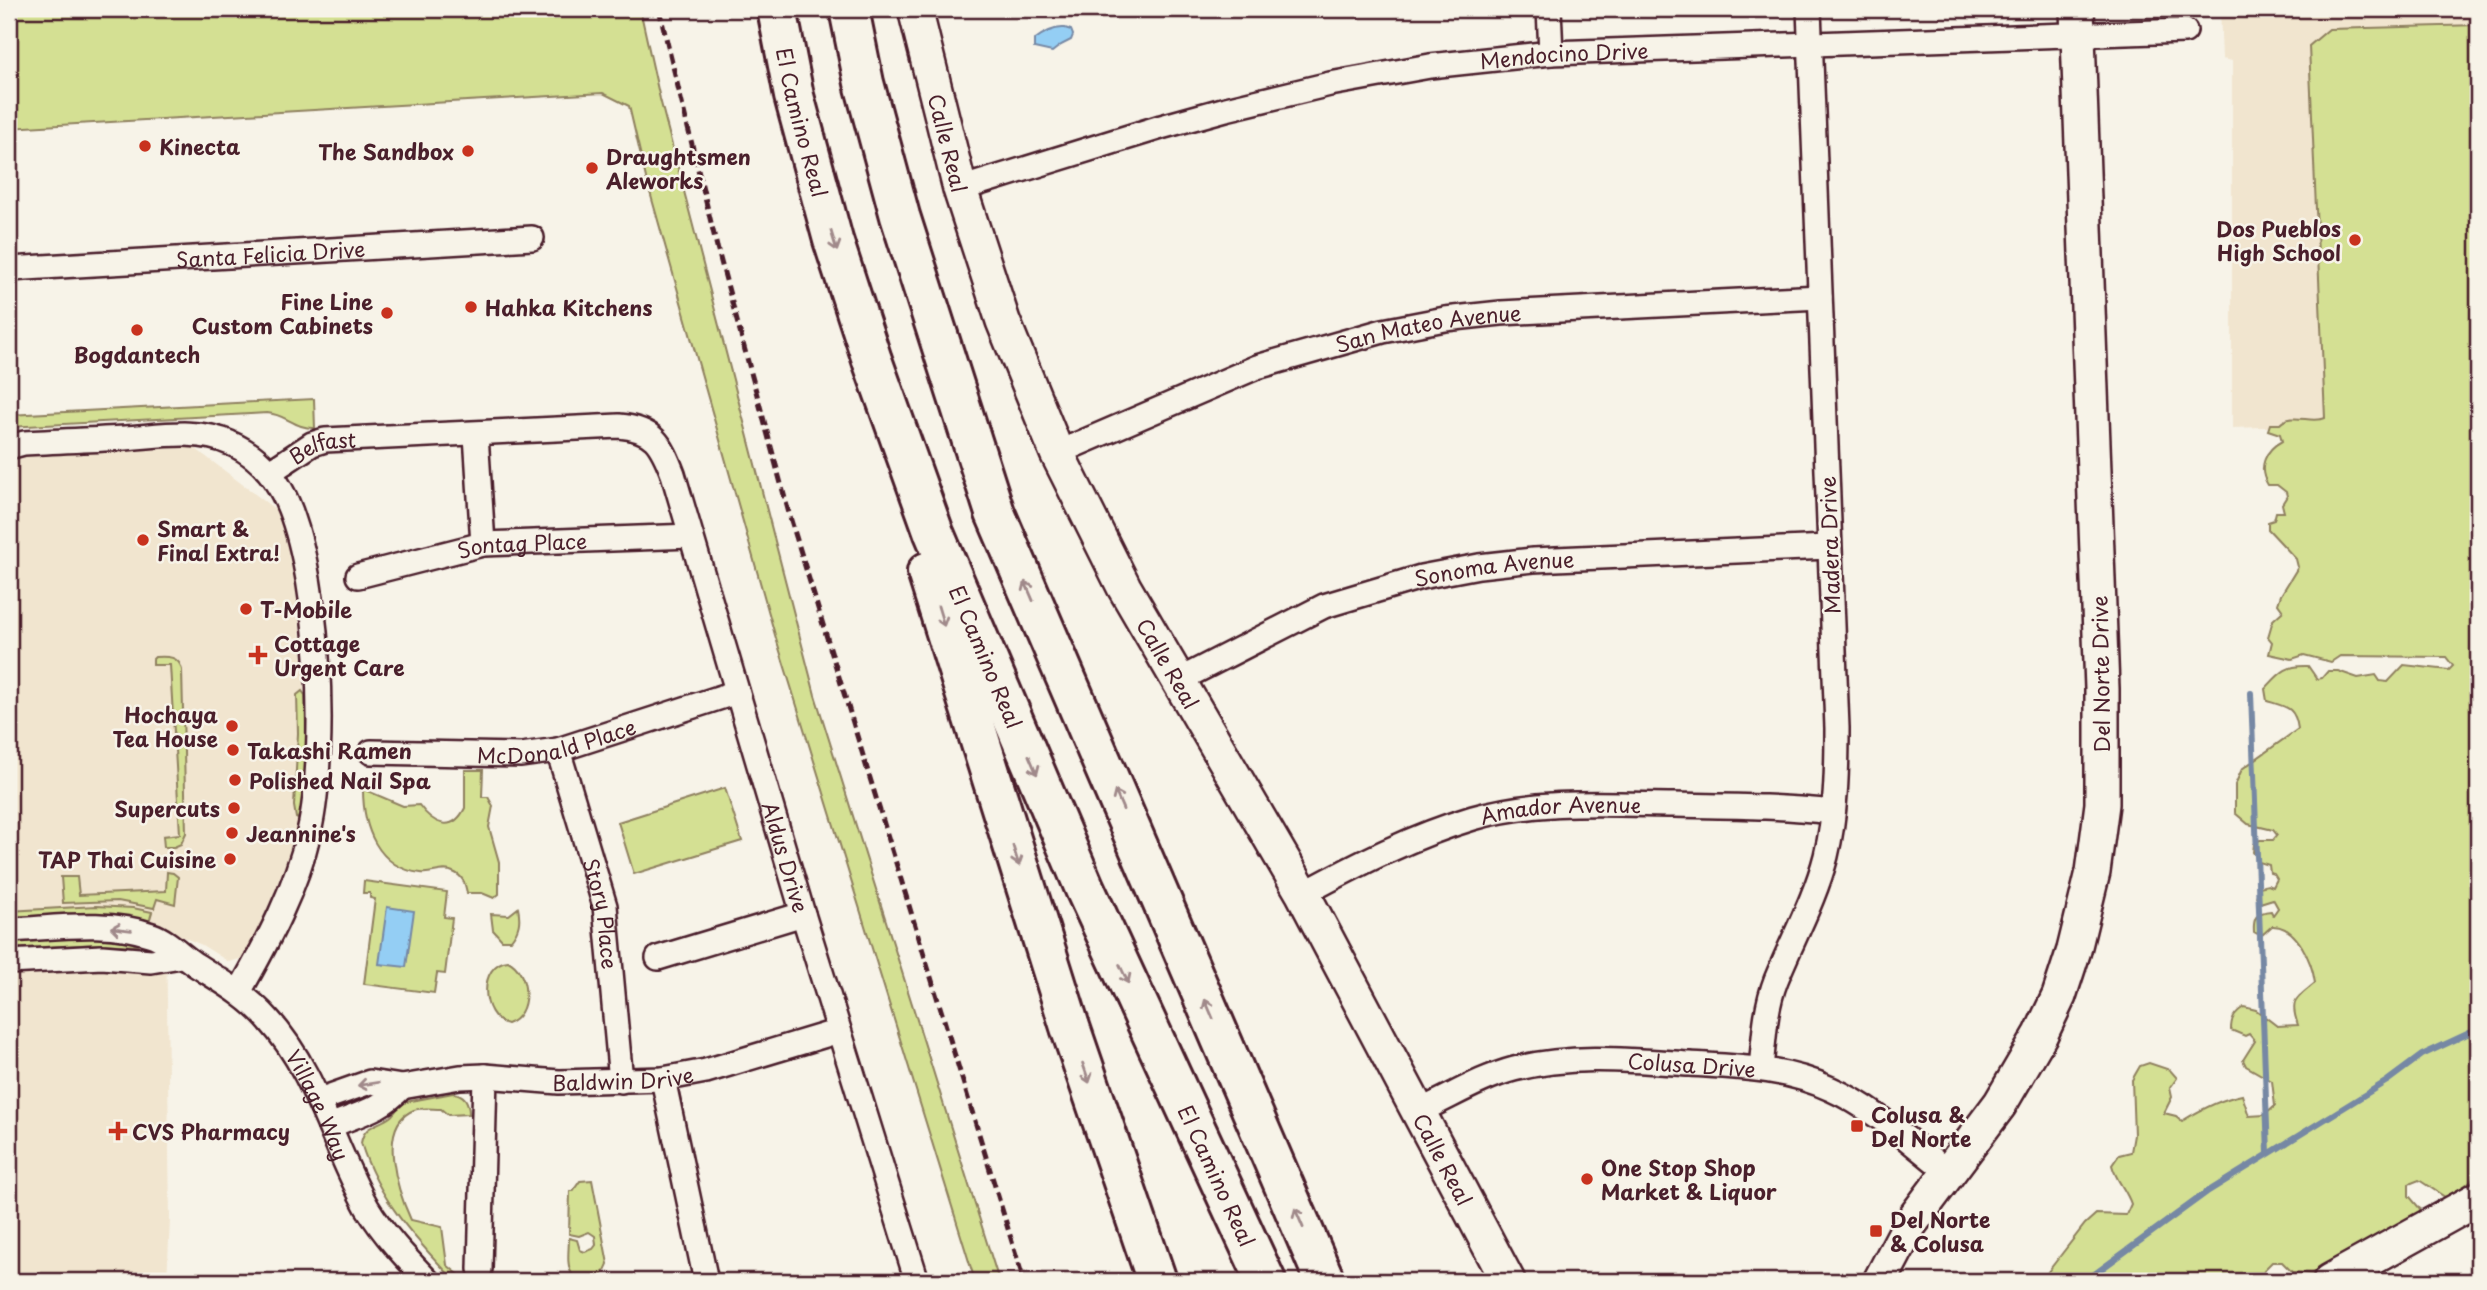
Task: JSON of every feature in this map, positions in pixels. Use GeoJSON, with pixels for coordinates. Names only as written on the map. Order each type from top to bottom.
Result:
{"type":"FeatureCollection","features":[{"type":"Feature","properties":{"kind":"highway","name":"El Camino Real"},"geometry":{"type":"LineString","coordinates":[[777,9],[793,96],[833,240],[872,360],[934,533],[1085,889],[1266,1281]]}},
{"type":"Feature","properties":{"kind":"highway"},"geometry":{"type":"LineString","coordinates":[[849,9],[864,83],[900,216],[995,513],[1323,1276]]}},
{"type":"Feature","properties":{"kind":"highway"},"geometry":{"type":"LineString","coordinates":[[872,360],[917,540],[1070,1027],[1157,1281]]}},
{"type":"Feature","properties":{"kind":"street","name":"Calle Real"},"geometry":{"type":"LineString","coordinates":[[915,9],[960,189],[1003,321],[1057,453],[1124,587],[1303,894],[1508,1281]]}},
{"type":"Feature","properties":{"kind":"street"},"geometry":{"type":"LineString","coordinates":[[1549,9],[1551,53]]}},
{"type":"Feature","properties":{"kind":"street","name":"Madera Drive"},"geometry":{"type":"LineString","coordinates":[[1761,1069],[1766,1021],[1776,979],[1804,918],[1826,856],[1837,776],[1809,9]]}},
{"type":"Feature","properties":{"kind":"street","name":"Mendocino Drive"},"geometry":{"type":"LineString","coordinates":[[960,189],[1161,127],[1330,84],[1430,66],[1551,53],[1810,44],[2077,22],[2185,31]]}},
{"type":"Feature","properties":{"kind":"street","name":"Del Norte Drive"},"geometry":{"type":"LineString","coordinates":[[1880,1281],[1904,1233],[1926,1200],[2000,1104],[2027,1061],[2059,996],[2094,872],[2100,825],[2102,688],[2077,22]]}},
{"type":"Feature","properties":{"kind":"street","name":"Santa Felicia Drive"},"geometry":{"type":"LineString","coordinates":[[9,269],[532,238]]}},
{"type":"Feature","properties":{"kind":"street","name":"San Mateo Avenue"},"geometry":{"type":"LineString","coordinates":[[1057,453],[1257,367],[1383,331],[1445,319],[1501,313],[1820,297]]}},
{"type":"Feature","properties":{"kind":"street","name":"Belfast"},"geometry":{"type":"LineString","coordinates":[[9,447],[24,443],[186,434],[216,438],[242,449],[256,457],[270,472],[318,441],[619,426],[637,428],[652,435]]}},
{"type":"Feature","properties":{"kind":"street"},"geometry":{"type":"LineString","coordinates":[[476,435],[483,544]]}},
{"type":"Feature","properties":{"kind":"street","name":"Aldus Drive"},"geometry":{"type":"LineString","coordinates":[[652,435],[664,452],[691,536],[803,914],[917,1281]]}},
{"type":"Feature","properties":{"kind":"street"},"geometry":{"type":"LineString","coordinates":[[239,992],[293,883],[309,833],[316,785],[317,692],[312,603],[294,519],[270,472]]}},
{"type":"Feature","properties":{"kind":"street","name":"Sontag Place"},"geometry":{"type":"LineString","coordinates":[[358,576],[483,544],[691,536]]}},
{"type":"Feature","properties":{"kind":"street","name":"Sonoma Avenue"},"geometry":{"type":"LineString","coordinates":[[1179,680],[1324,606],[1421,577],[1479,566],[1533,560],[1829,547]]}},
{"type":"Feature","properties":{"kind":"street","name":"McDonald Place"},"geometry":{"type":"LineString","coordinates":[[371,752],[521,755],[558,750],[737,692]]}},
{"type":"Feature","properties":{"kind":"street","name":"Story Place"},"geometry":{"type":"LineString","coordinates":[[558,750],[605,906],[621,1082]]}},
{"type":"Feature","properties":{"kind":"street","name":"Amador Avenue"},"geometry":{"type":"LineString","coordinates":[[1303,894],[1421,835],[1476,817],[1528,807],[1626,804],[1833,812]]}},
{"type":"Feature","properties":{"kind":"street"},"geometry":{"type":"LineString","coordinates":[[658,958],[803,914]]}},
{"type":"Feature","properties":{"kind":"street","name":"Village Way"},"geometry":{"type":"LineString","coordinates":[[9,930],[79,927],[126,929],[155,935],[181,956],[239,992],[267,1017],[295,1055],[319,1100],[368,1209],[395,1246],[428,1281]]}},
{"type":"Feature","properties":{"kind":"street"},"geometry":{"type":"LineString","coordinates":[[9,962],[102,957],[151,961],[181,956]]}},
{"type":"Feature","properties":{"kind":"street","name":"Baldwin Drive"},"geometry":{"type":"LineString","coordinates":[[319,1100],[370,1082],[401,1087],[445,1079],[485,1076],[559,1082],[663,1079],[706,1071],[839,1031]]}},
{"type":"Feature","properties":{"kind":"street","name":"Colusa Drive"},"geometry":{"type":"LineString","coordinates":[[1417,1112],[1483,1080],[1544,1062],[1622,1059],[1761,1069],[1791,1075],[1831,1089],[1866,1109],[1948,1172]]}},
{"type":"Feature","properties":{"kind":"street"},"geometry":{"type":"LineString","coordinates":[[480,1269],[485,1076]]}},
{"type":"Feature","properties":{"kind":"street"},"geometry":{"type":"LineString","coordinates":[[663,1079],[706,1281]]}},
{"type":"Feature","properties":{"kind":"street","name":"Baldwin Drive"},"geometry":{"type":"LineString","coordinates":[[330,1126],[378,1108],[389,1101],[401,1087]]}},
{"type":"Feature","properties":{"kind":"street"},"geometry":{"type":"LineString","coordinates":[[2330,1281],[2478,1199]]}},
{"type":"Feature","properties":{"kind":"shaded area","name":"Dos Pueblos High School"},"geometry":{"type":"Polygon","coordinates":[[[2220,9],[2478,9],[2478,420],[2232,428],[2232,61],[2222,59],[2220,9]]]}},
{"type":"Feature","properties":{"kind":"shaded area"},"geometry":{"type":"Polygon","coordinates":[[[187,445],[276,510],[286,537],[296,590],[304,669],[306,733],[299,818],[288,859],[250,948],[243,958],[229,962],[202,945],[166,930],[170,1220],[167,1281],[9,1281],[9,463],[31,454],[187,445]]]}},
{"type":"Feature","properties":{"kind":"green space"},"geometry":{"type":"Polygon","coordinates":[[[9,9],[640,9],[660,99],[815,695],[999,1281],[975,1281],[775,635],[646,178],[629,106],[603,93],[9,128],[9,9]]]}},
{"type":"Feature","properties":{"kind":"green space"},"geometry":{"type":"Polygon","coordinates":[[[2478,25],[2478,1162],[2474,1176],[2466,1185],[2445,1197],[2419,1180],[2409,1184],[2409,1196],[2421,1210],[2417,1219],[2311,1274],[2292,1272],[2282,1262],[2272,1262],[2265,1269],[2260,1281],[2051,1281],[2047,1273],[2085,1224],[2096,1214],[2126,1215],[2131,1204],[2112,1165],[2119,1155],[2131,1152],[2134,1135],[2132,1080],[2140,1066],[2149,1063],[2170,1070],[2177,1078],[2170,1088],[2172,1097],[2164,1113],[2176,1116],[2182,1121],[2211,1105],[2242,1095],[2249,1116],[2265,1115],[2275,1106],[2272,1081],[2246,1066],[2243,1060],[2255,1041],[2249,1034],[2245,1036],[2231,1030],[2232,1019],[2244,1007],[2256,1010],[2277,1026],[2298,1025],[2294,1005],[2315,983],[2307,955],[2289,932],[2272,926],[2261,936],[2254,932],[2256,917],[2271,911],[2273,915],[2278,908],[2273,899],[2260,903],[2256,897],[2259,887],[2273,887],[2277,879],[2270,873],[2269,865],[2259,862],[2253,852],[2254,844],[2260,840],[2273,840],[2277,835],[2273,830],[2248,824],[2235,813],[2235,785],[2242,769],[2298,729],[2292,712],[2267,701],[2265,689],[2284,671],[2300,666],[2308,666],[2317,679],[2322,678],[2328,671],[2338,671],[2358,678],[2376,675],[2380,681],[2388,682],[2404,665],[2449,670],[2453,666],[2446,657],[2340,656],[2331,662],[2304,655],[2292,659],[2269,654],[2272,642],[2268,637],[2273,620],[2283,611],[2278,604],[2281,595],[2298,567],[2296,559],[2268,529],[2268,522],[2274,520],[2276,512],[2284,512],[2282,504],[2287,496],[2277,485],[2268,485],[2263,466],[2267,454],[2282,441],[2280,434],[2268,430],[2270,424],[2280,424],[2296,418],[2325,418],[2309,46],[2329,29],[2478,25]]]}},
{"type":"Feature","properties":{"kind":"green space"},"geometry":{"type":"Polygon","coordinates":[[[314,399],[315,428],[267,413],[9,427],[9,415],[314,399]]]}},
{"type":"Feature","properties":{"kind":"green space"},"geometry":{"type":"Polygon","coordinates":[[[155,657],[176,659],[182,670],[186,833],[181,844],[174,847],[164,847],[163,836],[180,834],[170,665],[153,665],[155,657]]]}},
{"type":"Feature","properties":{"kind":"green space"},"geometry":{"type":"Polygon","coordinates":[[[302,691],[305,695],[306,758],[304,791],[298,819],[294,806],[297,695],[302,691]]]}},
{"type":"Feature","properties":{"kind":"green space"},"geometry":{"type":"Polygon","coordinates":[[[465,770],[483,770],[482,797],[488,797],[493,806],[489,827],[499,862],[499,894],[494,898],[482,893],[467,893],[463,880],[453,872],[445,870],[421,873],[406,870],[393,863],[375,843],[366,817],[363,789],[403,806],[419,805],[436,821],[454,821],[465,808],[465,770]]]}},
{"type":"Feature","properties":{"kind":"green space"},"geometry":{"type":"Polygon","coordinates":[[[725,788],[742,841],[634,874],[618,822],[725,788]]]}},
{"type":"Feature","properties":{"kind":"green space"},"geometry":{"type":"Polygon","coordinates":[[[167,872],[178,877],[175,904],[157,899],[154,908],[118,901],[63,903],[61,877],[77,877],[79,895],[166,891],[167,872]]]}},
{"type":"Feature","properties":{"kind":"green space"},"geometry":{"type":"Polygon","coordinates":[[[364,881],[447,892],[444,917],[452,918],[445,974],[437,973],[434,993],[364,984],[375,899],[370,898],[370,893],[363,893],[364,881]]]}},
{"type":"Feature","properties":{"kind":"green space"},"geometry":{"type":"Polygon","coordinates":[[[96,906],[152,912],[149,922],[109,914],[9,917],[9,911],[96,906]]]}},
{"type":"Feature","properties":{"kind":"green space"},"geometry":{"type":"Polygon","coordinates":[[[518,908],[519,925],[516,933],[511,940],[502,940],[493,930],[491,914],[509,915],[518,908]]]}},
{"type":"Feature","properties":{"kind":"green space"},"geometry":{"type":"Polygon","coordinates":[[[87,937],[131,942],[138,946],[98,944],[9,949],[9,941],[87,937]]]}},
{"type":"Feature","properties":{"kind":"green space"},"geometry":{"type":"Polygon","coordinates":[[[508,961],[521,974],[526,993],[521,1012],[507,1024],[492,1012],[486,991],[491,971],[498,964],[508,961]]]}},
{"type":"Feature","properties":{"kind":"green space"},"geometry":{"type":"Polygon","coordinates":[[[453,1093],[466,1100],[469,1114],[448,1115],[441,1109],[424,1108],[414,1110],[402,1118],[395,1130],[393,1145],[396,1178],[411,1220],[442,1227],[447,1265],[464,1279],[490,1281],[455,1281],[440,1266],[388,1200],[368,1163],[361,1143],[368,1129],[390,1117],[401,1103],[453,1093]]]}},
{"type":"Feature","properties":{"kind":"green space"},"geometry":{"type":"Polygon","coordinates":[[[592,1180],[608,1264],[602,1274],[587,1282],[576,1279],[570,1270],[569,1238],[577,1240],[580,1250],[585,1252],[596,1245],[595,1236],[589,1232],[579,1236],[569,1234],[570,1191],[573,1191],[580,1181],[592,1180]]]}},
{"type":"Feature","properties":{"kind":"water"},"geometry":{"type":"Polygon","coordinates":[[[1065,28],[1071,30],[1071,40],[1052,52],[1034,48],[1034,40],[1041,35],[1065,28]]]}},
{"type":"Feature","properties":{"kind":"water"},"geometry":{"type":"Polygon","coordinates":[[[387,907],[414,911],[406,967],[379,964],[387,907]]]}},
{"type":"Feature","properties":{"kind":"waterway"},"geometry":{"type":"LineString","coordinates":[[2251,693],[2268,1153]]}},
{"type":"Feature","properties":{"kind":"waterway"},"geometry":{"type":"LineString","coordinates":[[2085,1281],[2207,1192],[2387,1081],[2422,1055],[2478,1029]]}},
{"type":"Feature","properties":{"kind":"railway"},"geometry":{"type":"LineString","coordinates":[[659,9],[717,247],[790,517],[1024,1281]]}},
{"type":"Feature","properties":{"kind":"place","name":"Kinecta"},"geometry":{"type":"Point","coordinates":[145,146]}},
{"type":"Feature","properties":{"kind":"place","name":"The Sandbox"},"geometry":{"type":"Point","coordinates":[468,151]}},
{"type":"Feature","properties":{"kind":"place","name":"Draughtsmen Aleworks"},"geometry":{"type":"Point","coordinates":[592,168]}},
{"type":"Feature","properties":{"kind":"place","name":"Dos Pueblos High School"},"geometry":{"type":"Point","coordinates":[2355,240]}},
{"type":"Feature","properties":{"kind":"place","name":"Hahka Kitchens"},"geometry":{"type":"Point","coordinates":[471,307]}},
{"type":"Feature","properties":{"kind":"place","name":"Fine Line Custom Cabinets"},"geometry":{"type":"Point","coordinates":[387,313]}},
{"type":"Feature","properties":{"kind":"place","name":"Bogdantech"},"geometry":{"type":"Point","coordinates":[137,330]}},
{"type":"Feature","properties":{"kind":"place","name":"Smart & Final Extra!"},"geometry":{"type":"Point","coordinates":[143,540]}},
{"type":"Feature","properties":{"kind":"place","name":"T-Mobile"},"geometry":{"type":"Point","coordinates":[246,609]}},
{"type":"Feature","properties":{"kind":"place","name":"Cottage Urgent Care"},"geometry":{"type":"Point","coordinates":[258,655]}},
{"type":"Feature","properties":{"kind":"place","name":"Hochaya Tea House"},"geometry":{"type":"Point","coordinates":[232,726]}},
{"type":"Feature","properties":{"kind":"place","name":"Takashi Ramen"},"geometry":{"type":"Point","coordinates":[233,750]}},
{"type":"Feature","properties":{"kind":"place","name":"Polished Nail Spa"},"geometry":{"type":"Point","coordinates":[235,780]}},
{"type":"Feature","properties":{"kind":"place","name":"Supercuts"},"geometry":{"type":"Point","coordinates":[234,808]}},
{"type":"Feature","properties":{"kind":"place","name":"Jeannine's"},"geometry":{"type":"Point","coordinates":[232,833]}},
{"type":"Feature","properties":{"kind":"place","name":"TAP Thai Cuisine"},"geometry":{"type":"Point","coordinates":[230,859]}},
{"type":"Feature","properties":{"kind":"place","name":"Colusa & Del Norte"},"geometry":{"type":"Point","coordinates":[1857,1126]}},
{"type":"Feature","properties":{"kind":"place","name":"CVS Pharmacy"},"geometry":{"type":"Point","coordinates":[118,1131]}},
{"type":"Feature","properties":{"kind":"place","name":"One Stop Shop Market & Liquor"},"geometry":{"type":"Point","coordinates":[1587,1179]}},
{"type":"Feature","properties":{"kind":"place","name":"Del Norte & Colusa"},"geometry":{"type":"Point","coordinates":[1876,1231]}}]}
